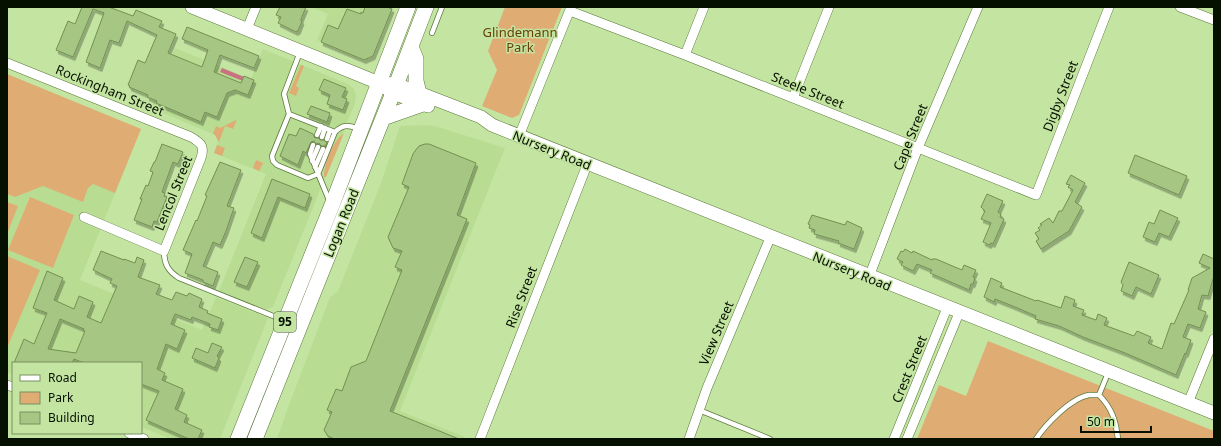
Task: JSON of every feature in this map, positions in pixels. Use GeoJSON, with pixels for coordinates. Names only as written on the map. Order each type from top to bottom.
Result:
{"type":"FeatureCollection","features":[{"type":"Feature","properties":{"kind":"main road","name":"Nursery Road"},"geometry":{"type":"LineString","coordinates":[[192,7],[379,83],[421,98],[479,124],[492,125],[587,165],[869,278],[1214,413]]}},
{"type":"Feature","properties":{"kind":"main road","name":"Logan Road"},"geometry":{"type":"LineString","coordinates":[[255,439],[369,132],[379,83],[408,7]]}},
{"type":"Feature","properties":{"kind":"main road","name":"Logan Road"},"geometry":{"type":"LineString","coordinates":[[238,439],[332,206],[369,132],[383,118],[426,7]]}},
{"type":"Feature","properties":{"kind":"main road"},"geometry":{"type":"LineString","coordinates":[[383,118],[421,98],[416,82],[416,59],[411,47]]}},
{"type":"Feature","properties":{"kind":"street"},"geometry":{"type":"LineString","coordinates":[[247,29],[256,7]]}},
{"type":"Feature","properties":{"kind":"street"},"geometry":{"type":"LineString","coordinates":[[686,54],[704,7]]}},
{"type":"Feature","properties":{"kind":"street"},"geometry":{"type":"LineString","coordinates":[[792,98],[829,7]]}},
{"type":"Feature","properties":{"kind":"street","name":"Cape Street"},"geometry":{"type":"LineString","coordinates":[[869,278],[918,148],[978,7]]}},
{"type":"Feature","properties":{"kind":"street","name":"Digby Street"},"geometry":{"type":"LineString","coordinates":[[1036,195],[1109,7]]}},
{"type":"Feature","properties":{"kind":"street"},"geometry":{"type":"LineString","coordinates":[[1180,7],[1214,20]]}},
{"type":"Feature","properties":{"kind":"street"},"geometry":{"type":"LineString","coordinates":[[519,136],[570,9]]}},
{"type":"Feature","properties":{"kind":"street","name":"Steele Street"},"geometry":{"type":"LineString","coordinates":[[570,9],[686,54],[792,98],[1036,195]]}},
{"type":"Feature","properties":{"kind":"street","name":"Rockingham Street"},"geometry":{"type":"LineString","coordinates":[[7,63],[192,137],[201,145]]}},
{"type":"Feature","properties":{"kind":"street","name":"Lencol Street"},"geometry":{"type":"LineString","coordinates":[[164,250],[201,158],[203,151],[201,145]]}},
{"type":"Feature","properties":{"kind":"street","name":"Rise Street"},"geometry":{"type":"LineString","coordinates":[[480,439],[587,165]]}},
{"type":"Feature","properties":{"kind":"street"},"geometry":{"type":"LineString","coordinates":[[84,217],[164,250]]}},
{"type":"Feature","properties":{"kind":"street","name":"View Street"},"geometry":{"type":"LineString","coordinates":[[689,439],[707,388],[770,238]]}},
{"type":"Feature","properties":{"kind":"street","name":"Crest Street"},"geometry":{"type":"LineString","coordinates":[[894,439],[947,308]]}},
{"type":"Feature","properties":{"kind":"street","name":"Crest Street"},"geometry":{"type":"LineString","coordinates":[[907,439],[959,313]]}},
{"type":"Feature","properties":{"kind":"street"},"geometry":{"type":"LineString","coordinates":[[1188,403],[1214,339]]}},
{"type":"Feature","properties":{"kind":"street"},"geometry":{"type":"LineString","coordinates":[[132,434],[144,439]]}},
{"type":"Feature","properties":{"kind":"lane"},"geometry":{"type":"LineString","coordinates":[[432,33],[442,7]]}},
{"type":"Feature","properties":{"kind":"lane"},"geometry":{"type":"LineString","coordinates":[[301,51],[284,94],[289,114],[272,156],[273,161],[277,165],[308,178],[318,174]]}},
{"type":"Feature","properties":{"kind":"lane"},"geometry":{"type":"LineString","coordinates":[[289,114],[328,129],[349,125],[369,132]]}},
{"type":"Feature","properties":{"kind":"lane"},"geometry":{"type":"LineString","coordinates":[[328,129],[322,137],[328,129]]}},
{"type":"Feature","properties":{"kind":"lane"},"geometry":{"type":"LineString","coordinates":[[318,174],[328,129]]}},
{"type":"Feature","properties":{"kind":"lane"},"geometry":{"type":"LineString","coordinates":[[315,167],[318,147],[312,161],[332,206]]}},
{"type":"Feature","properties":{"kind":"lane"},"geometry":{"type":"LineString","coordinates":[[164,250],[166,266],[171,273],[179,278],[286,321]]}},
{"type":"Feature","properties":{"kind":"lane"},"geometry":{"type":"LineString","coordinates":[[1099,396],[1109,372]]}},
{"type":"Feature","properties":{"kind":"lane"},"geometry":{"type":"LineString","coordinates":[[1036,439],[1067,406],[1090,395],[1099,396],[1106,402],[1114,418],[1118,439]]}},
{"type":"Feature","properties":{"kind":"lane"},"geometry":{"type":"LineString","coordinates":[[699,410],[770,439]]}},
{"type":"Feature","properties":{"kind":"shaded area"},"geometry":{"type":"Polygon","coordinates":[[[311,7],[326,7],[330,9],[330,7],[393,7],[373,56],[364,60],[317,40],[328,14],[311,7]]]}},
{"type":"Feature","properties":{"kind":"shaded area"},"geometry":{"type":"Polygon","coordinates":[[[175,48],[251,79],[263,49],[348,84],[354,89],[356,95],[355,103],[273,307],[265,310],[219,291],[266,174],[214,153],[218,142],[215,135],[151,108],[175,48]]]}},
{"type":"Feature","properties":{"kind":"shaded area"},"geometry":{"type":"Polygon","coordinates":[[[222,68],[254,81],[253,85],[220,72],[222,68]]]}},
{"type":"Feature","properties":{"kind":"shaded area"},"geometry":{"type":"Polygon","coordinates":[[[7,74],[141,129],[80,280],[202,330],[216,297],[268,318],[220,439],[171,439],[142,427],[142,362],[12,362],[12,374],[7,372],[7,74]]]}},
{"type":"Feature","properties":{"kind":"shaded area"},"geometry":{"type":"Polygon","coordinates":[[[400,126],[435,126],[505,148],[400,411],[465,437],[464,439],[277,439],[330,297],[338,291],[381,183],[400,126]]]}},
{"type":"Feature","properties":{"kind":"green space","name":"Glindemann Park"},"geometry":{"type":"Polygon","coordinates":[[[505,7],[562,7],[519,115],[512,118],[482,106],[497,70],[488,51],[505,7]]]}},
{"type":"Feature","properties":{"kind":"green space"},"geometry":{"type":"Polygon","coordinates":[[[301,65],[304,66],[296,86],[299,88],[296,96],[289,93],[301,65]]]}},
{"type":"Feature","properties":{"kind":"green space"},"geometry":{"type":"Polygon","coordinates":[[[7,74],[141,129],[115,193],[93,184],[88,188],[83,202],[43,186],[15,197],[7,194],[7,74]]]}},
{"type":"Feature","properties":{"kind":"green space"},"geometry":{"type":"Polygon","coordinates":[[[236,120],[233,129],[225,126],[219,142],[213,134],[216,126],[220,128],[236,120]]]}},
{"type":"Feature","properties":{"kind":"green space"},"geometry":{"type":"Polygon","coordinates":[[[344,133],[326,177],[324,177],[324,171],[330,153],[336,141],[344,133]]]}},
{"type":"Feature","properties":{"kind":"green space"},"geometry":{"type":"Polygon","coordinates":[[[217,145],[225,148],[222,156],[214,153],[217,145]]]}},
{"type":"Feature","properties":{"kind":"green space"},"geometry":{"type":"Polygon","coordinates":[[[256,160],[263,163],[259,171],[253,168],[256,160]]]}},
{"type":"Feature","properties":{"kind":"green space"},"geometry":{"type":"Polygon","coordinates":[[[30,197],[74,215],[53,268],[8,250],[30,197]]]}},
{"type":"Feature","properties":{"kind":"green space"},"geometry":{"type":"Polygon","coordinates":[[[7,202],[18,206],[7,234],[7,202]]]}},
{"type":"Feature","properties":{"kind":"green space"},"geometry":{"type":"Polygon","coordinates":[[[7,256],[40,270],[7,348],[7,256]]]}},
{"type":"Feature","properties":{"kind":"green space"},"geometry":{"type":"Polygon","coordinates":[[[988,341],[1214,431],[1214,439],[917,439],[939,385],[966,396],[988,341]]]}},
{"type":"Feature","properties":{"kind":"building"},"geometry":{"type":"Polygon","coordinates":[[[82,7],[109,7],[133,16],[136,10],[162,21],[159,27],[176,34],[168,53],[202,67],[208,50],[182,39],[187,27],[259,56],[254,68],[220,55],[214,72],[241,83],[244,76],[254,80],[248,95],[235,90],[227,93],[217,117],[205,112],[201,122],[156,103],[157,101],[147,97],[148,95],[129,87],[130,86],[128,85],[138,60],[145,63],[157,35],[127,21],[119,43],[110,40],[100,68],[86,62],[104,13],[93,9],[73,57],[56,50],[68,21],[75,24],[82,7]]]}},
{"type":"Feature","properties":{"kind":"building"},"geometry":{"type":"Polygon","coordinates":[[[280,7],[306,7],[298,31],[296,32],[278,23],[281,17],[276,15],[280,7]]]}},
{"type":"Feature","properties":{"kind":"building"},"geometry":{"type":"Polygon","coordinates":[[[365,7],[387,7],[392,9],[373,56],[364,60],[321,42],[328,25],[338,29],[347,9],[361,14],[361,12],[363,13],[365,7]]]}},
{"type":"Feature","properties":{"kind":"building"},"geometry":{"type":"Polygon","coordinates":[[[324,79],[346,88],[342,97],[347,99],[343,110],[327,104],[330,95],[319,90],[324,79]]]}},
{"type":"Feature","properties":{"kind":"building"},"geometry":{"type":"Polygon","coordinates":[[[311,106],[330,113],[327,122],[307,114],[311,106]]]}},
{"type":"Feature","properties":{"kind":"building"},"geometry":{"type":"Polygon","coordinates":[[[300,128],[313,134],[315,138],[324,140],[327,143],[325,146],[321,146],[319,143],[316,144],[314,141],[311,142],[306,153],[303,151],[298,165],[280,156],[289,134],[296,136],[300,128]]]}},
{"type":"Feature","properties":{"kind":"building"},"geometry":{"type":"Polygon","coordinates":[[[162,144],[183,152],[178,164],[173,162],[162,192],[165,193],[164,196],[167,197],[157,222],[154,221],[152,227],[134,220],[142,199],[140,199],[146,185],[148,186],[153,172],[150,171],[162,144]]]}},
{"type":"Feature","properties":{"kind":"building"},"geometry":{"type":"Polygon","coordinates":[[[429,144],[476,163],[457,215],[467,219],[390,411],[459,439],[334,439],[328,436],[324,430],[332,412],[327,410],[336,389],[342,391],[351,367],[366,361],[402,270],[395,267],[402,251],[393,248],[388,237],[409,187],[402,184],[413,154],[419,146],[429,144]]]}},
{"type":"Feature","properties":{"kind":"building"},"geometry":{"type":"Polygon","coordinates":[[[1135,155],[1187,176],[1179,195],[1128,173],[1135,155]]]}},
{"type":"Feature","properties":{"kind":"building"},"geometry":{"type":"Polygon","coordinates":[[[220,162],[241,170],[227,206],[234,208],[226,231],[220,245],[213,242],[203,266],[218,272],[213,286],[203,282],[203,280],[185,273],[192,254],[183,250],[196,220],[197,221],[207,196],[205,195],[220,162]]]}},
{"type":"Feature","properties":{"kind":"building"},"geometry":{"type":"Polygon","coordinates":[[[1071,175],[1085,183],[1075,202],[1082,207],[1069,231],[1041,249],[1036,241],[1039,239],[1035,233],[1040,230],[1038,228],[1042,225],[1040,224],[1049,218],[1053,223],[1059,211],[1062,211],[1073,190],[1068,187],[1070,185],[1066,184],[1071,175]]]}},
{"type":"Feature","properties":{"kind":"building"},"geometry":{"type":"Polygon","coordinates":[[[272,179],[310,194],[305,208],[278,197],[262,238],[251,233],[272,179]]]}},
{"type":"Feature","properties":{"kind":"building"},"geometry":{"type":"Polygon","coordinates":[[[987,194],[1003,201],[998,212],[1001,214],[1000,217],[1004,219],[993,244],[991,243],[989,245],[983,242],[991,223],[981,219],[985,211],[981,207],[987,194]]]}},
{"type":"Feature","properties":{"kind":"building"},"geometry":{"type":"Polygon","coordinates":[[[1160,210],[1178,218],[1169,237],[1159,233],[1155,242],[1143,237],[1149,222],[1154,224],[1160,210]]]}},
{"type":"Feature","properties":{"kind":"building"},"geometry":{"type":"Polygon","coordinates":[[[812,215],[845,225],[847,221],[862,228],[854,249],[838,243],[839,241],[814,234],[815,230],[809,228],[810,225],[808,224],[812,215]]]}},
{"type":"Feature","properties":{"kind":"building"},"geometry":{"type":"Polygon","coordinates":[[[905,249],[932,260],[936,259],[962,270],[964,265],[976,270],[973,277],[975,278],[973,284],[971,284],[969,290],[930,273],[932,270],[917,264],[913,271],[901,265],[903,262],[897,259],[901,251],[903,252],[905,249]]]}},
{"type":"Feature","properties":{"kind":"building"},"geometry":{"type":"Polygon","coordinates":[[[101,251],[135,263],[137,257],[144,260],[138,277],[160,285],[156,294],[172,300],[176,292],[187,296],[189,293],[202,299],[199,307],[208,311],[207,313],[222,319],[218,330],[209,327],[210,324],[192,317],[191,320],[175,314],[171,324],[185,330],[177,349],[166,344],[157,369],[165,373],[162,380],[183,389],[175,409],[187,415],[184,422],[202,430],[198,439],[189,439],[146,420],[159,391],[142,384],[142,362],[82,362],[74,359],[72,362],[14,362],[24,339],[34,344],[47,313],[33,308],[47,271],[63,278],[54,300],[74,309],[79,296],[93,302],[87,317],[101,323],[117,286],[110,283],[112,279],[93,270],[101,251]],[[60,319],[48,349],[76,353],[85,331],[83,331],[84,329],[60,319]]]}},
{"type":"Feature","properties":{"kind":"building"},"geometry":{"type":"Polygon","coordinates":[[[1203,254],[1214,259],[1214,276],[1208,296],[1202,295],[1198,309],[1206,312],[1200,328],[1188,324],[1183,337],[1191,340],[1176,375],[1059,326],[1035,319],[1036,316],[1015,307],[995,299],[994,302],[984,297],[991,278],[1002,283],[1000,287],[1036,301],[1037,300],[1061,308],[1065,296],[1075,300],[1073,306],[1084,310],[1082,315],[1096,320],[1098,314],[1107,318],[1104,325],[1134,336],[1137,331],[1151,337],[1148,343],[1162,349],[1171,323],[1174,324],[1189,290],[1192,278],[1210,268],[1199,263],[1203,254]]]}},
{"type":"Feature","properties":{"kind":"building"},"geometry":{"type":"Polygon","coordinates":[[[245,257],[258,262],[247,287],[234,282],[245,257]]]}},
{"type":"Feature","properties":{"kind":"building"},"geometry":{"type":"Polygon","coordinates":[[[1129,262],[1159,275],[1151,294],[1136,287],[1132,296],[1121,291],[1123,285],[1121,282],[1129,262]]]}},
{"type":"Feature","properties":{"kind":"building"},"geometry":{"type":"Polygon","coordinates":[[[212,343],[222,347],[217,356],[219,358],[215,368],[192,358],[196,348],[208,353],[212,343]]]}}]}
